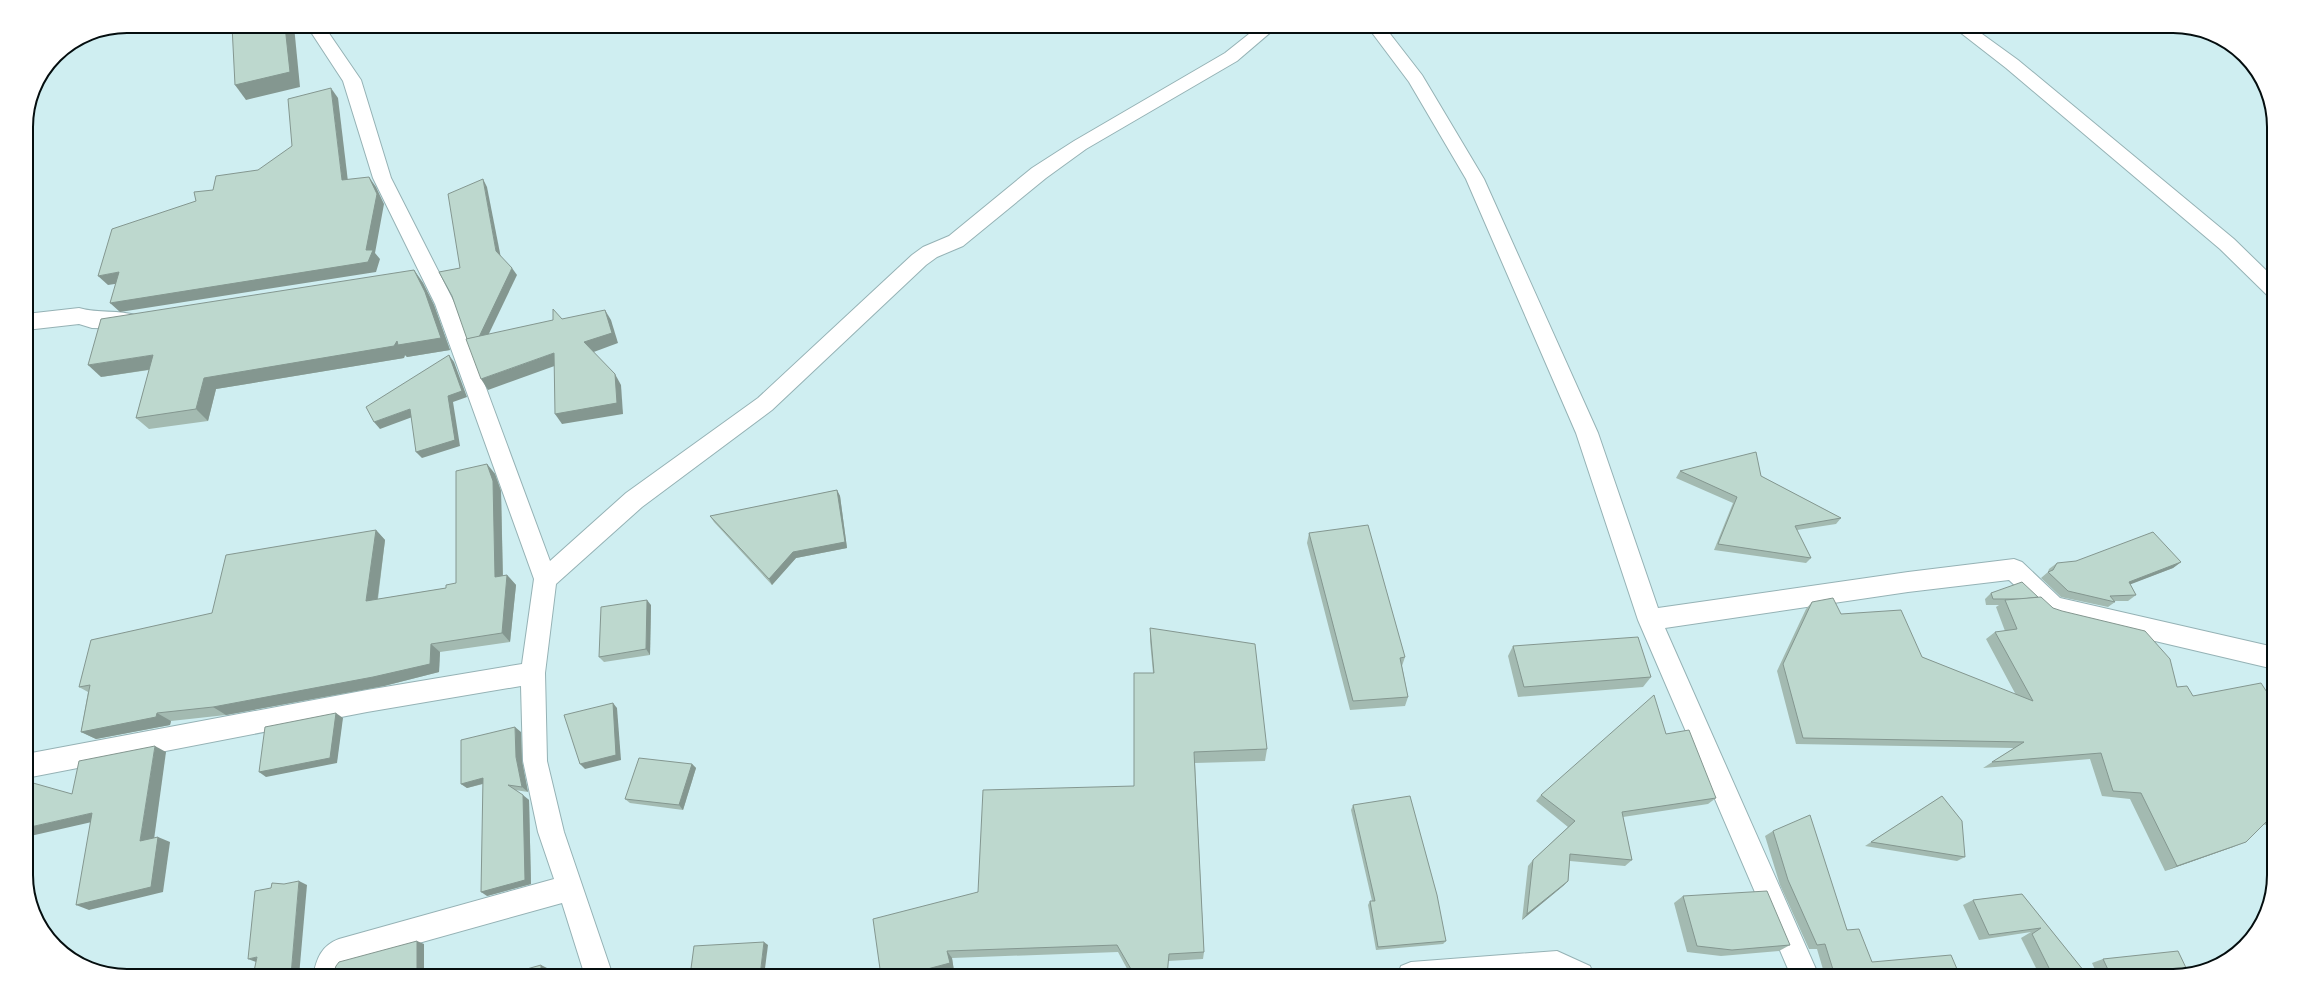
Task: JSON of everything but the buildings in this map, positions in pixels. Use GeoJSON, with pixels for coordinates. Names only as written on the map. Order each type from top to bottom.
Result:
{"type":"FeatureCollection","features":[{"type":"Feature","properties":{"kind":"street"},"geometry":{"type":"LineString","coordinates":[[320,33],[352,80],[382,178],[445,304],[545,579],[533,673],[535,761],[551,832],[597,969]]}},
{"type":"Feature","properties":{"kind":"street"},"geometry":{"type":"LineString","coordinates":[[545,579],[634,500],[764,404],[862,316],[919,260],[930,252],[956,241],[1038,173],[1056,161],[1173,90],[1231,57],[1261,33]]}},
{"type":"Feature","properties":{"kind":"street"},"geometry":{"type":"LineString","coordinates":[[1380,33],[1416,79],[1475,179],[1588,433],[1650,620],[1803,969]]}},
{"type":"Feature","properties":{"kind":"street"},"geometry":{"type":"LineString","coordinates":[[1970,33],[2012,64],[2221,239],[2267,283]]}},
{"type":"Feature","properties":{"kind":"street"},"geometry":{"type":"LineString","coordinates":[[407,276],[430,272]]}},
{"type":"Feature","properties":{"kind":"street"},"geometry":{"type":"LineString","coordinates":[[33,321],[79,316],[92,320],[120,322],[148,318]]}},
{"type":"Feature","properties":{"kind":"street"},"geometry":{"type":"LineString","coordinates":[[1650,620],[1908,582],[2014,569],[2053,608],[2267,656]]}},
{"type":"Feature","properties":{"kind":"street"},"geometry":{"type":"LineString","coordinates":[[33,765],[344,705],[533,673]]}},
{"type":"Feature","properties":{"kind":"street"},"geometry":{"type":"LineString","coordinates":[[328,969],[330,961],[339,952],[570,888]]}},
{"type":"Feature","properties":{"kind":"street"},"geometry":{"type":"LineString","coordinates":[[1496,969],[1557,964],[1567,969]]}}]}
